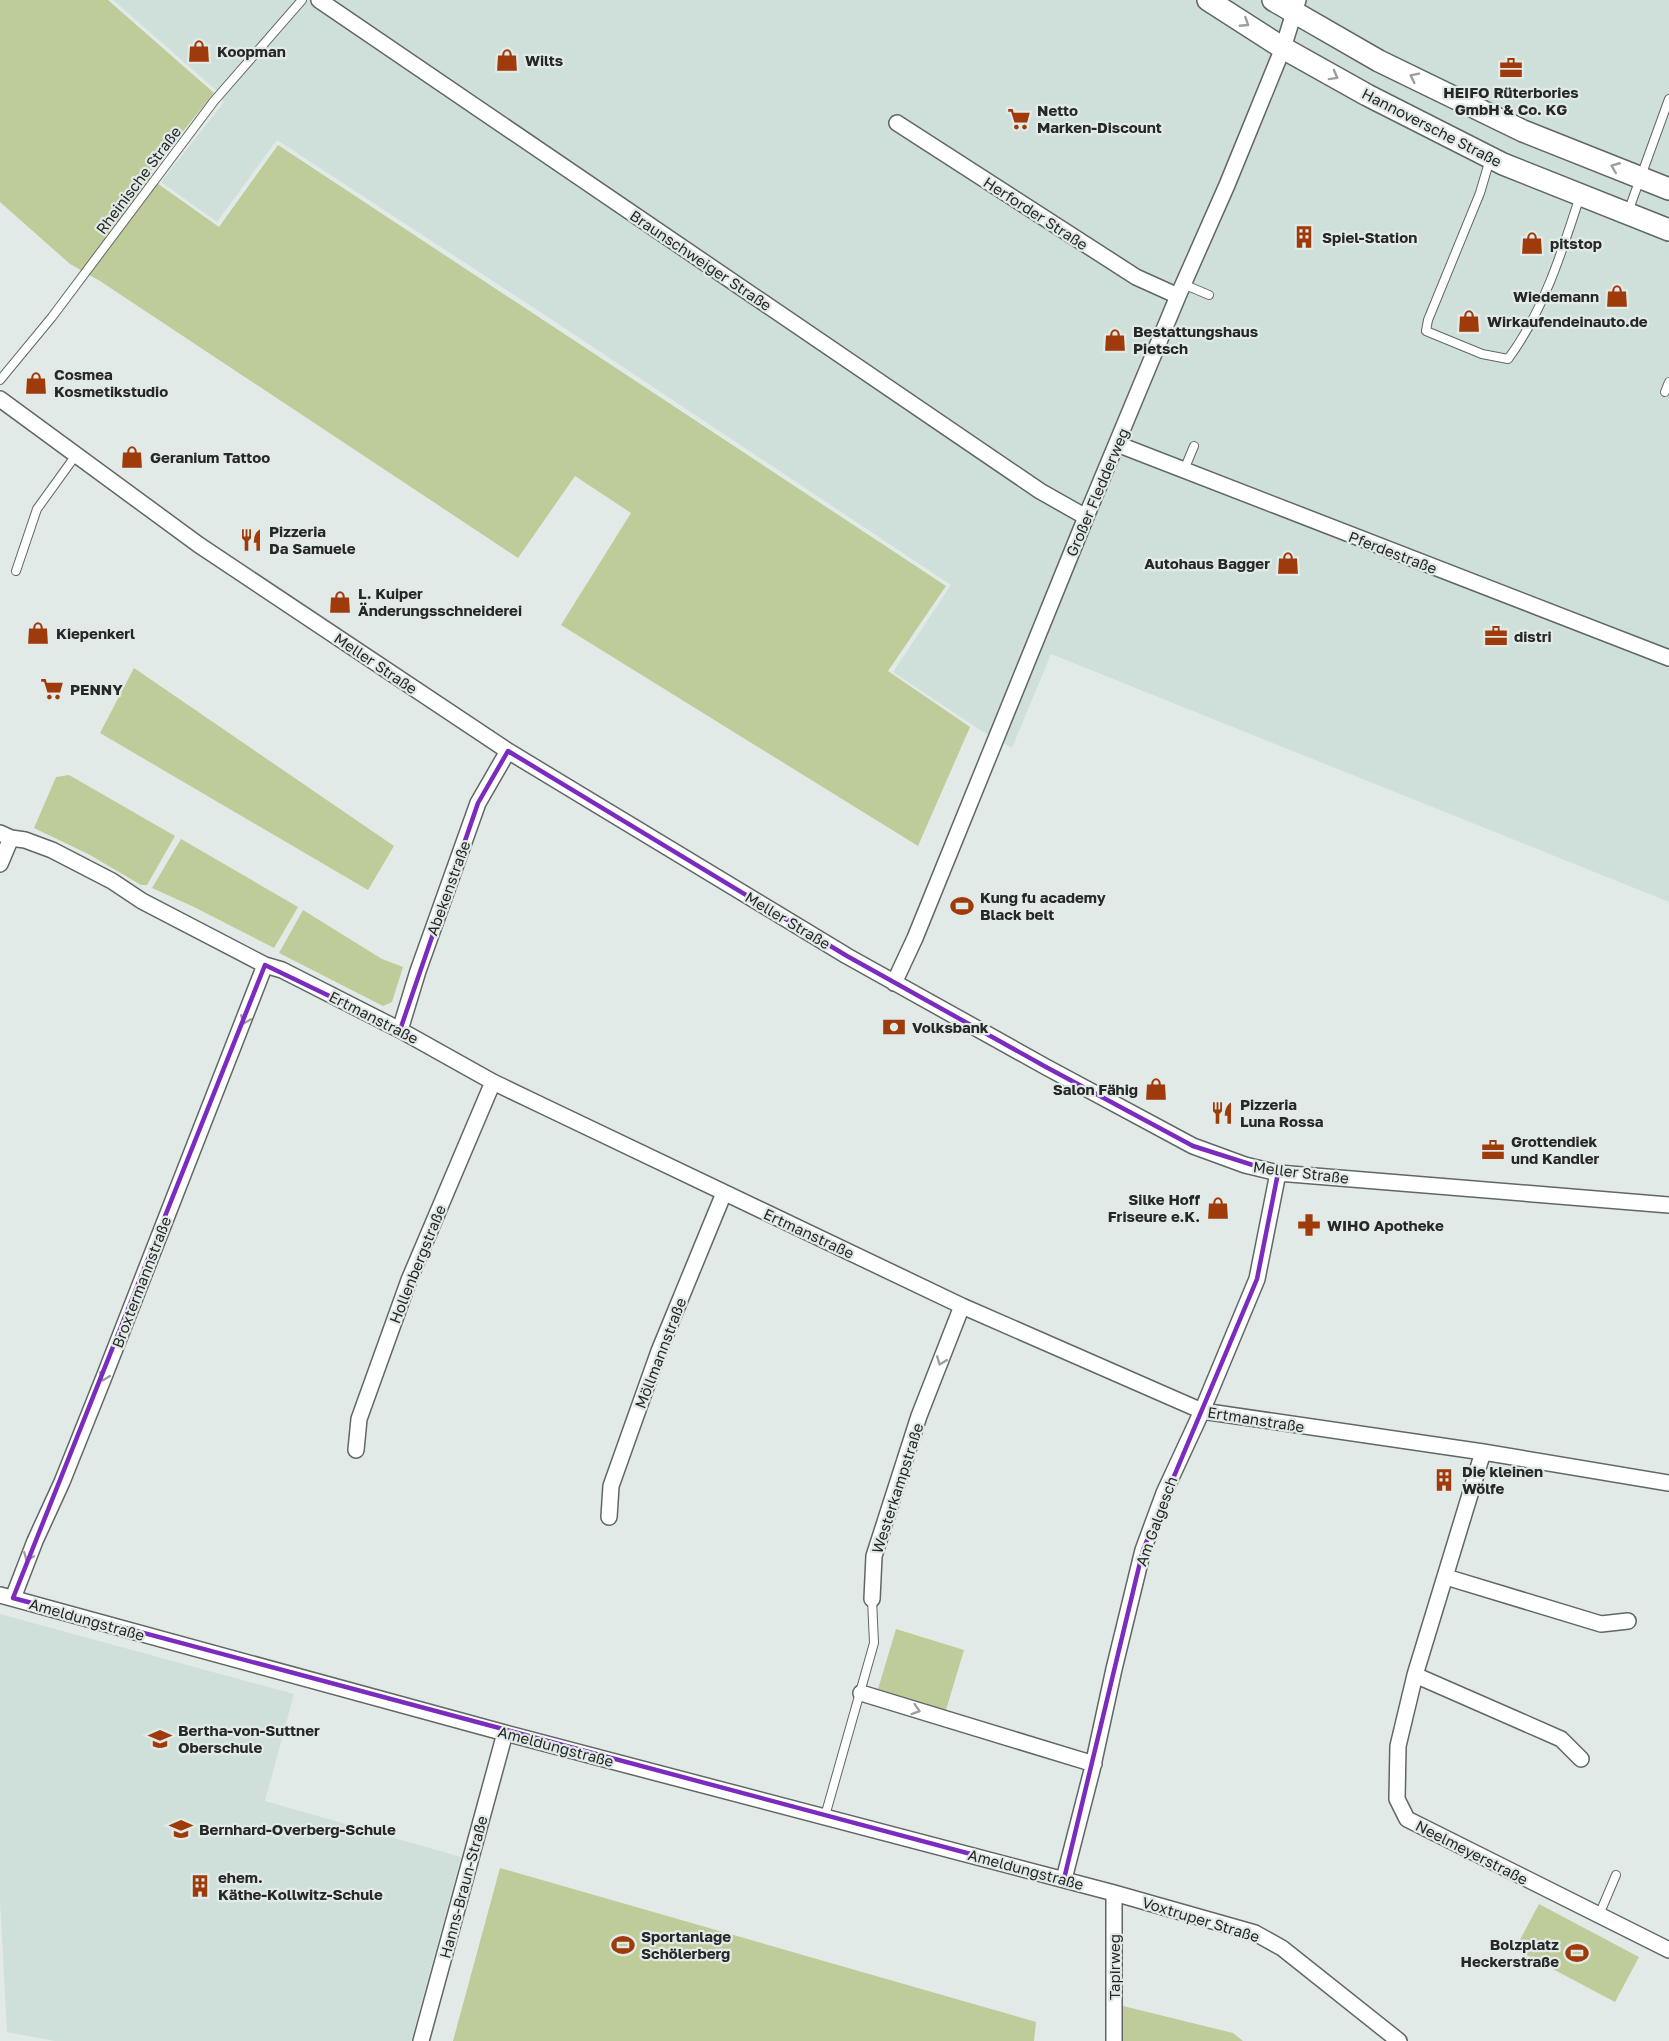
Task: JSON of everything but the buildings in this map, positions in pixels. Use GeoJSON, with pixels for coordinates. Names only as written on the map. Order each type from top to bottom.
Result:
{"type":"FeatureCollection","features":[{"type":"Feature","properties":{"kind":"main road","name":"Hannoversche Straße"},"geometry":{"type":"LineString","coordinates":[[1208,0],[1282,48],[1367,95],[1491,158],[1669,230]]}},
{"type":"Feature","properties":{"kind":"main road"},"geometry":{"type":"LineString","coordinates":[[1273,0],[1295,6],[1379,60],[1523,131],[1669,189]]}},
{"type":"Feature","properties":{"kind":"street","name":"Braunschweiger Straße"},"geometry":{"type":"LineString","coordinates":[[319,0],[1030,484],[1086,516]]}},
{"type":"Feature","properties":{"kind":"street","name":"Großer Fledderweg"},"geometry":{"type":"LineString","coordinates":[[894,983],[915,938],[1086,516],[1227,185],[1282,48],[1295,6]]}},
{"type":"Feature","properties":{"kind":"street","name":"Herforder Straße"},"geometry":{"type":"LineString","coordinates":[[897,123],[1136,277],[1181,290]]}},
{"type":"Feature","properties":{"kind":"street","name":"Meller Straße"},"geometry":{"type":"LineString","coordinates":[[0,399],[199,545],[508,751],[894,983],[1193,1146],[1245,1165],[1278,1173],[1669,1205]]}},
{"type":"Feature","properties":{"kind":"street","name":"Pferdestraße"},"geometry":{"type":"LineString","coordinates":[[1117,444],[1669,658]]}},
{"type":"Feature","properties":{"kind":"street","name":"Abekenstraße"},"geometry":{"type":"LineString","coordinates":[[400,1030],[418,971],[478,803],[508,751]]}},
{"type":"Feature","properties":{"kind":"street","name":"Ertmanstraße"},"geometry":{"type":"LineString","coordinates":[[5,836],[25,840],[51,850],[112,881],[142,901],[400,1030],[494,1082],[724,1193],[962,1306],[1202,1411],[1483,1452],[1669,1483]]}},
{"type":"Feature","properties":{"kind":"street"},"geometry":{"type":"LineString","coordinates":[[0,864],[5,836]]}},
{"type":"Feature","properties":{"kind":"street","name":"Broxtermannstraße"},"geometry":{"type":"LineString","coordinates":[[7,1596],[62,1482],[266,965]]}},
{"type":"Feature","properties":{"kind":"street","name":"Hollenbergstraße"},"geometry":{"type":"LineString","coordinates":[[356,1450],[359,1419],[409,1280],[494,1082]]}},
{"type":"Feature","properties":{"kind":"street","name":"Am Galgesch"},"geometry":{"type":"LineString","coordinates":[[1064,1879],[1094,1764],[1143,1550],[1164,1493],[1202,1411],[1257,1279],[1278,1173]]}},
{"type":"Feature","properties":{"kind":"street","name":"Möllmannstraße"},"geometry":{"type":"LineString","coordinates":[[609,1517],[611,1486],[659,1351],[724,1193]]}},
{"type":"Feature","properties":{"kind":"street","name":"Westerkampstraße"},"geometry":{"type":"LineString","coordinates":[[872,1599],[874,1556],[920,1416],[962,1306]]}},
{"type":"Feature","properties":{"kind":"street","name":"Neelmeyerstraße"},"geometry":{"type":"LineString","coordinates":[[1483,1452],[1415,1675],[1398,1746],[1397,1799],[1407,1819],[1669,1950]]}},
{"type":"Feature","properties":{"kind":"street"},"geometry":{"type":"LineString","coordinates":[[1446,1577],[1601,1624],[1628,1621]]}},
{"type":"Feature","properties":{"kind":"street","name":"Ameldungstraße"},"geometry":{"type":"LineString","coordinates":[[7,1596],[505,1733],[1114,1893]]}},
{"type":"Feature","properties":{"kind":"street"},"geometry":{"type":"LineString","coordinates":[[1415,1675],[1561,1740],[1581,1759]]}},
{"type":"Feature","properties":{"kind":"street"},"geometry":{"type":"LineString","coordinates":[[861,1693],[1094,1764]]}},
{"type":"Feature","properties":{"kind":"street","name":"Hanns-Braun-Straße"},"geometry":{"type":"LineString","coordinates":[[421,2041],[505,1733]]}},
{"type":"Feature","properties":{"kind":"street","name":"Tapirweg"},"geometry":{"type":"LineString","coordinates":[[1114,1893],[1114,2041]]}},
{"type":"Feature","properties":{"kind":"street","name":"Voxtruper Straße"},"geometry":{"type":"LineString","coordinates":[[1114,1893],[1255,1934],[1282,1948],[1399,2041]]}},
{"type":"Feature","properties":{"kind":"lane","name":"Rheinische Straße"},"geometry":{"type":"LineString","coordinates":[[0,380],[59,307],[214,101],[302,0]]}},
{"type":"Feature","properties":{"kind":"lane"},"geometry":{"type":"LineString","coordinates":[[1627,213],[1669,99]]}},
{"type":"Feature","properties":{"kind":"lane"},"geometry":{"type":"LineString","coordinates":[[1491,158],[1480,193],[1428,320],[1426,331],[1482,354],[1508,359],[1522,339],[1559,259],[1580,195]]}},
{"type":"Feature","properties":{"kind":"lane"},"geometry":{"type":"LineString","coordinates":[[1181,290],[1209,295]]}},
{"type":"Feature","properties":{"kind":"lane"},"geometry":{"type":"LineString","coordinates":[[1665,392],[1669,382]]}},
{"type":"Feature","properties":{"kind":"lane"},"geometry":{"type":"LineString","coordinates":[[1184,470],[1194,446]]}},
{"type":"Feature","properties":{"kind":"lane"},"geometry":{"type":"LineString","coordinates":[[16,571],[37,509],[76,455]]}},
{"type":"Feature","properties":{"kind":"lane","name":"Westerkampstraße"},"geometry":{"type":"LineString","coordinates":[[825,1816],[874,1643],[872,1599]]}},
{"type":"Feature","properties":{"kind":"lane"},"geometry":{"type":"LineString","coordinates":[[1599,1915],[1616,1875]]}},
{"type":"Feature","properties":{"kind":"highlighted area"},"geometry":{"type":"Polygon","coordinates":[[[508,751],[847,956],[1046,1067],[1193,1146],[1278,1173],[1257,1279],[1143,1550],[1064,1879],[13,1598],[265,965],[400,1030],[478,803],[508,751]]]}},
{"type":"Feature","properties":{"kind":"shaded area"},"geometry":{"type":"Polygon","coordinates":[[[113,0],[1669,0],[1669,902],[1051,654],[1012,748],[980,730],[893,672],[951,585],[277,140],[217,222],[161,182],[224,102],[217,91],[113,0]]]}},
{"type":"Feature","properties":{"kind":"shaded area","name":"Bernhard-Overberg-Schule"},"geometry":{"type":"Polygon","coordinates":[[[0,1614],[294,1694],[265,1801],[461,1857],[411,2041],[55,2041],[7,2032],[0,1900],[0,1614]]]}},
{"type":"Feature","properties":{"kind":"green space"},"geometry":{"type":"Polygon","coordinates":[[[0,0],[108,0],[214,93],[147,176],[219,227],[278,145],[946,586],[888,671],[970,727],[918,846],[561,625],[631,513],[575,476],[518,558],[100,281],[70,264],[0,202],[0,0]]]}},
{"type":"Feature","properties":{"kind":"green space"},"geometry":{"type":"Polygon","coordinates":[[[134,668],[394,846],[368,890],[100,733],[134,668]]]}},
{"type":"Feature","properties":{"kind":"green space"},"geometry":{"type":"Polygon","coordinates":[[[69,775],[175,836],[147,885],[141,885],[90,855],[34,828],[56,777],[69,775]]]}},
{"type":"Feature","properties":{"kind":"green space"},"geometry":{"type":"Polygon","coordinates":[[[181,839],[298,907],[274,948],[152,888],[181,839]]]}},
{"type":"Feature","properties":{"kind":"green space"},"geometry":{"type":"Polygon","coordinates":[[[303,910],[382,959],[403,967],[392,1002],[383,1006],[279,953],[303,910]]]}},
{"type":"Feature","properties":{"kind":"green space"},"geometry":{"type":"Polygon","coordinates":[[[896,1629],[964,1650],[946,1710],[878,1689],[896,1629]]]}},
{"type":"Feature","properties":{"kind":"green space","name":"Sportanlage Schölerberg"},"geometry":{"type":"Polygon","coordinates":[[[500,1868],[1036,2022],[1034,2041],[453,2041],[500,1868]]]}},
{"type":"Feature","properties":{"kind":"green space","name":"Bolzplatz Heckerstraße"},"geometry":{"type":"Polygon","coordinates":[[[1539,1904],[1639,1957],[1615,2002],[1515,1949],[1539,1904]]]}},
{"type":"Feature","properties":{"kind":"green space"},"geometry":{"type":"Polygon","coordinates":[[[1123,2006],[1233,2033],[1243,2041],[1121,2041],[1123,2006]]]}},
{"type":"Feature","properties":{"kind":"place","name":"Koopman"},"geometry":{"type":"Point","coordinates":[199,51]}},
{"type":"Feature","properties":{"kind":"place","name":"Wilts"},"geometry":{"type":"Point","coordinates":[507,60]}},
{"type":"Feature","properties":{"kind":"place","name":"HEIFO Rüterbories GmbH & Co. KG"},"geometry":{"type":"Point","coordinates":[1511,68]}},
{"type":"Feature","properties":{"kind":"place","name":"Netto Marken-Discount"},"geometry":{"type":"Point","coordinates":[1019,119]}},
{"type":"Feature","properties":{"kind":"place","name":"Spiel-Station"},"geometry":{"type":"Point","coordinates":[1304,237]}},
{"type":"Feature","properties":{"kind":"place","name":"pitstop"},"geometry":{"type":"Point","coordinates":[1532,243]}},
{"type":"Feature","properties":{"kind":"place","name":"Wiedemann"},"geometry":{"type":"Point","coordinates":[1617,296]}},
{"type":"Feature","properties":{"kind":"place","name":"Wirkaufendeinauto.de"},"geometry":{"type":"Point","coordinates":[1469,321]}},
{"type":"Feature","properties":{"kind":"place","name":"Bestattungshaus Pietsch"},"geometry":{"type":"Point","coordinates":[1115,340]}},
{"type":"Feature","properties":{"kind":"place","name":"Cosmea Kosmetikstudio"},"geometry":{"type":"Point","coordinates":[36,383]}},
{"type":"Feature","properties":{"kind":"place","name":"Geranium Tattoo"},"geometry":{"type":"Point","coordinates":[132,457]}},
{"type":"Feature","properties":{"kind":"place","name":"Pizzeria Da Samuele"},"geometry":{"type":"Point","coordinates":[251,540]}},
{"type":"Feature","properties":{"kind":"place","name":"Autohaus Bagger"},"geometry":{"type":"Point","coordinates":[1288,563]}},
{"type":"Feature","properties":{"kind":"place","name":"L. Kuiper Änderungsschneiderei"},"geometry":{"type":"Point","coordinates":[340,602]}},
{"type":"Feature","properties":{"kind":"place","name":"Kiepenkerl"},"geometry":{"type":"Point","coordinates":[38,633]}},
{"type":"Feature","properties":{"kind":"place","name":"distri"},"geometry":{"type":"Point","coordinates":[1496,636]}},
{"type":"Feature","properties":{"kind":"place","name":"PENNY"},"geometry":{"type":"Point","coordinates":[52,689]}},
{"type":"Feature","properties":{"kind":"place","name":"Kung fu academy Black belt"},"geometry":{"type":"Point","coordinates":[962,906]}},
{"type":"Feature","properties":{"kind":"place","name":"Volksbank"},"geometry":{"type":"Point","coordinates":[894,1027]}},
{"type":"Feature","properties":{"kind":"place","name":"Salon Fähig"},"geometry":{"type":"Point","coordinates":[1156,1089]}},
{"type":"Feature","properties":{"kind":"place","name":"Pizzeria Luna Rossa"},"geometry":{"type":"Point","coordinates":[1222,1113]}},
{"type":"Feature","properties":{"kind":"place","name":"Grottendiek und Kandler"},"geometry":{"type":"Point","coordinates":[1493,1150]}},
{"type":"Feature","properties":{"kind":"place","name":"Silke Hoff Friseure e.K."},"geometry":{"type":"Point","coordinates":[1218,1208]}},
{"type":"Feature","properties":{"kind":"place","name":"WIHO Apotheke"},"geometry":{"type":"Point","coordinates":[1309,1225]}},
{"type":"Feature","properties":{"kind":"place","name":"Die kleinen Wölfe"},"geometry":{"type":"Point","coordinates":[1444,1480]}},
{"type":"Feature","properties":{"kind":"place","name":"Bertha-von-Suttner Oberschule"},"geometry":{"type":"Point","coordinates":[160,1739]}},
{"type":"Feature","properties":{"kind":"place","name":"Bernhard-Overberg-Schule"},"geometry":{"type":"Point","coordinates":[181,1829]}},
{"type":"Feature","properties":{"kind":"place","name":"ehem. Käthe-Kollwitz-Schule"},"geometry":{"type":"Point","coordinates":[200,1886]}},
{"type":"Feature","properties":{"kind":"place","name":"Sportanlage Schölerberg"},"geometry":{"type":"Point","coordinates":[623,1945]}},
{"type":"Feature","properties":{"kind":"place","name":"Bolzplatz Heckerstraße"},"geometry":{"type":"Point","coordinates":[1577,1953]}}]}
